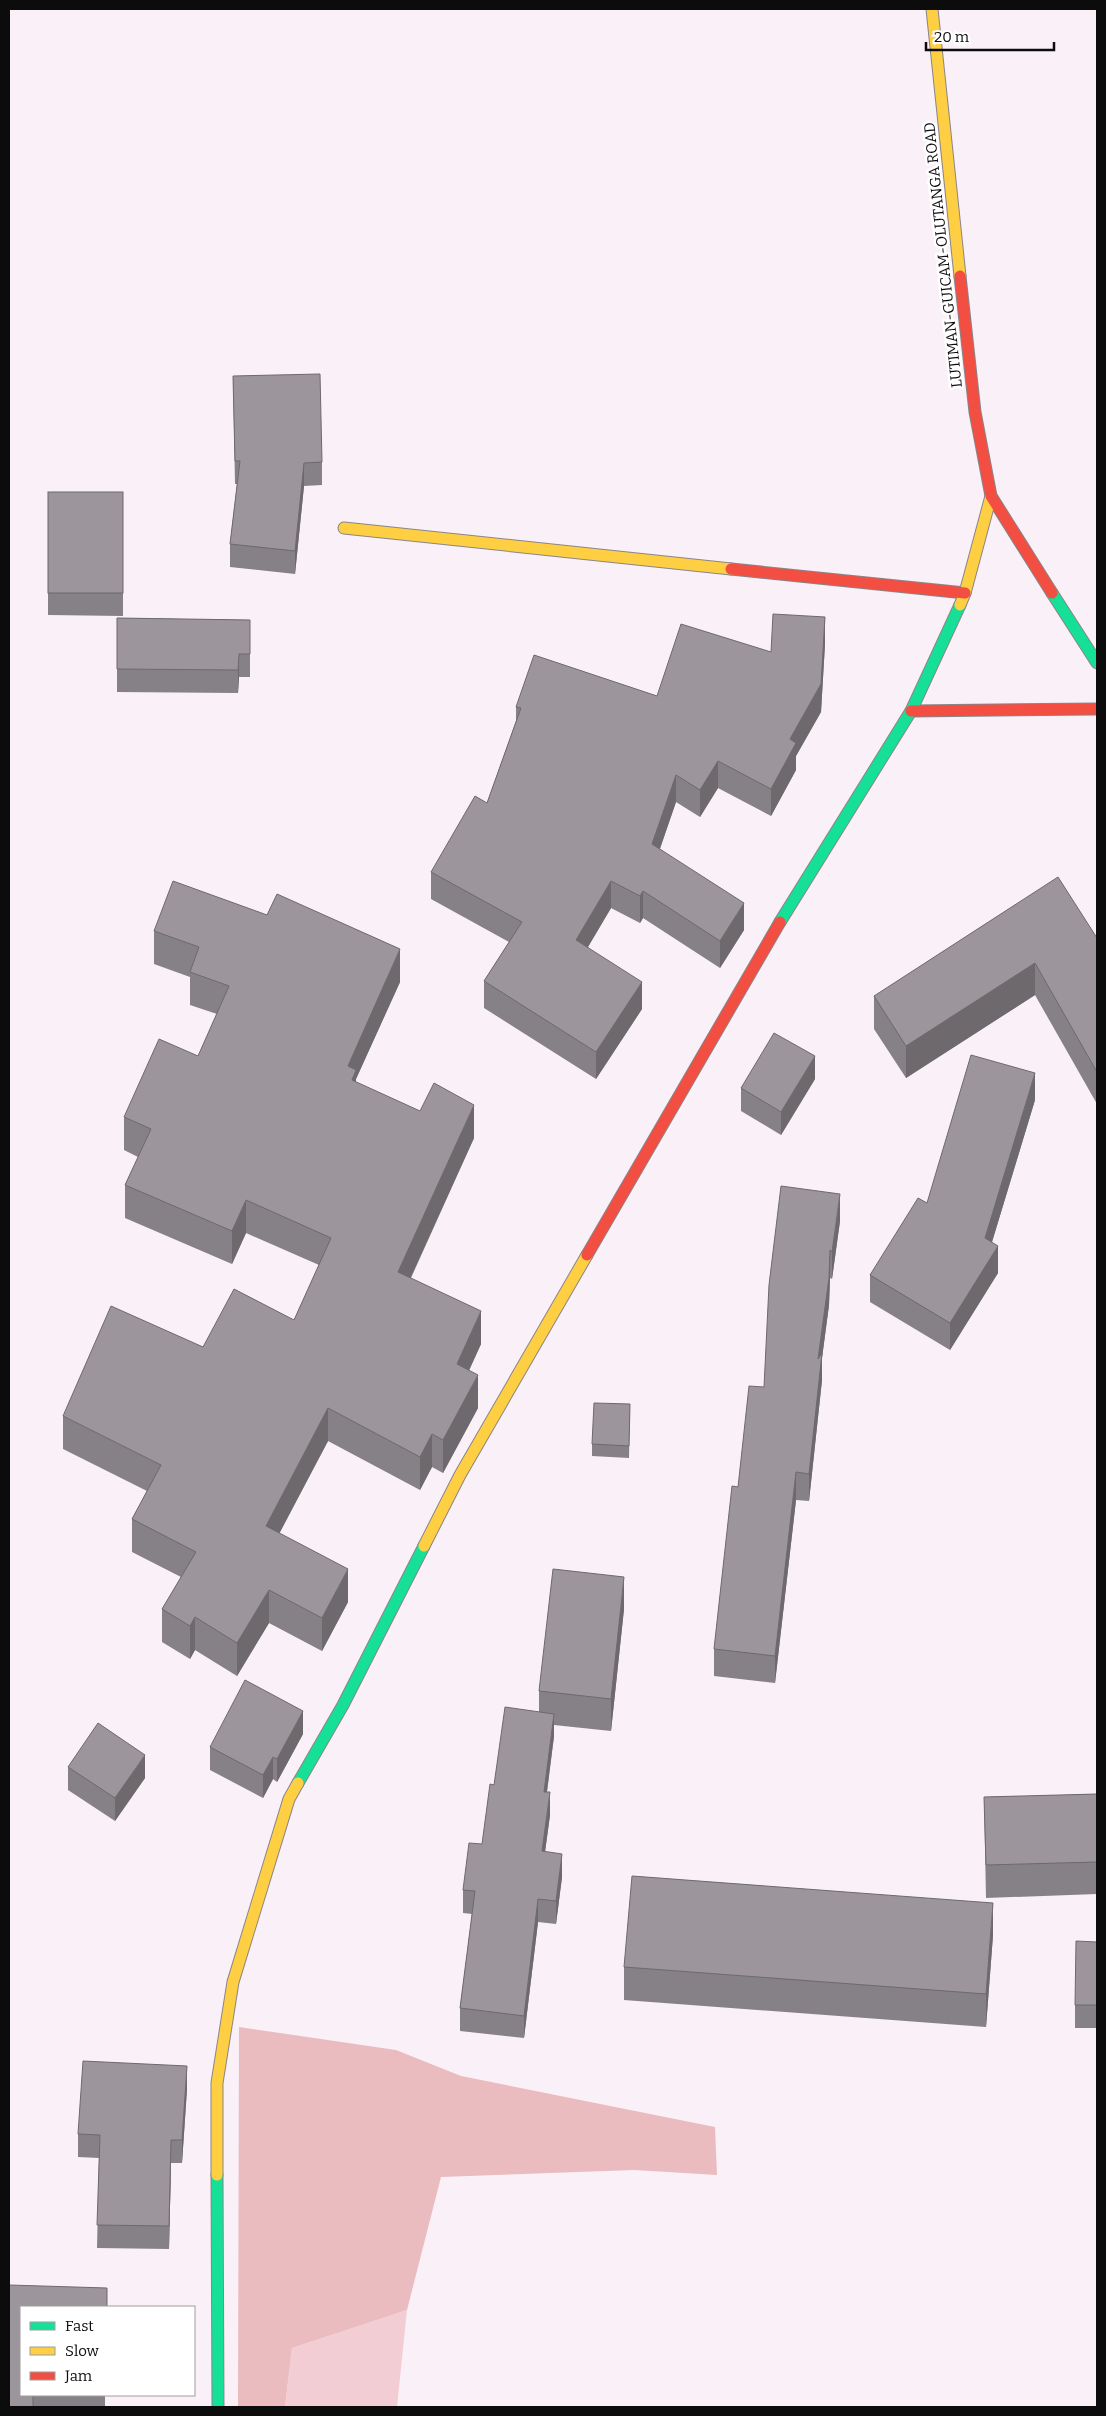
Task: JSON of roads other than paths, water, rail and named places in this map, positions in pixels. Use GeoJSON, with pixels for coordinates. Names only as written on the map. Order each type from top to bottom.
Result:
{"type":"FeatureCollection","features":[{"type":"Feature","properties":{"kind":"main road","name":"LUTIMAN-GUICAM-OLUTANGA ROAD"},"geometry":{"type":"LineString","coordinates":[[932,9],[974,412],[991,496]]}},
{"type":"Feature","properties":{"kind":"main road"},"geometry":{"type":"LineString","coordinates":[[218,2407],[217,2083],[233,1982],[289,1799],[343,1705],[465,1466],[774,929],[911,711],[965,593],[991,496]]}},
{"type":"Feature","properties":{"kind":"main road"},"geometry":{"type":"LineString","coordinates":[[991,496],[1097,663]]}},
{"type":"Feature","properties":{"kind":"main road"},"geometry":{"type":"LineString","coordinates":[[344,528],[965,593]]}},
{"type":"Feature","properties":{"kind":"main road"},"geometry":{"type":"LineString","coordinates":[[911,711],[1097,709]]}}]}
